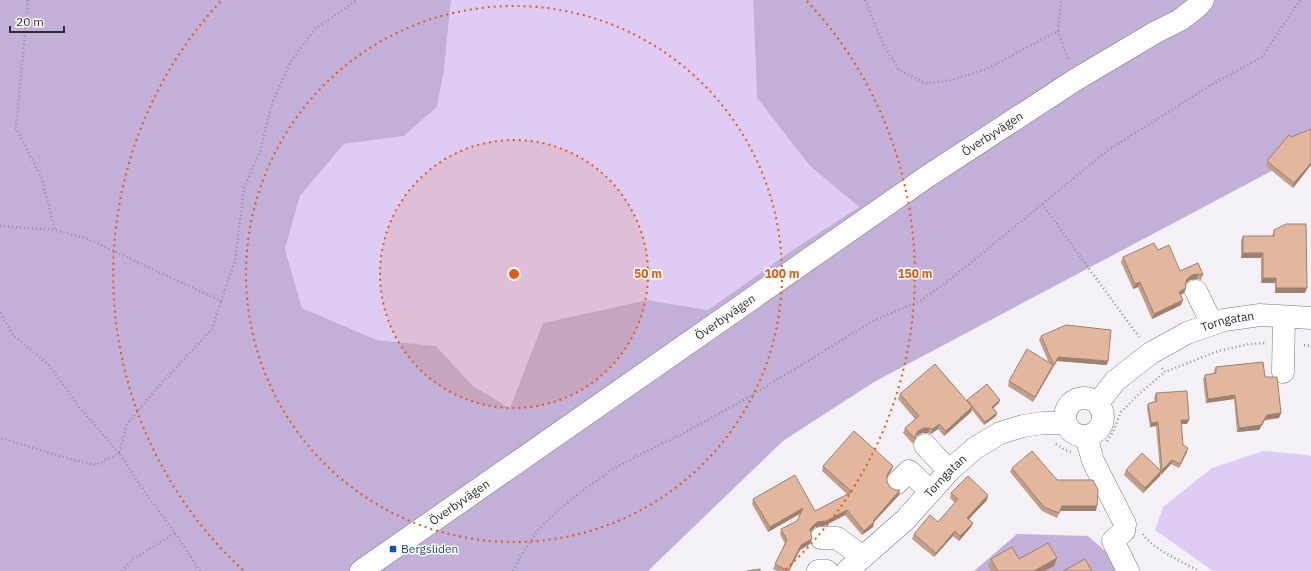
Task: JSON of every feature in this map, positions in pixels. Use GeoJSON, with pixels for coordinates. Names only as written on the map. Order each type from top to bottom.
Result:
{"type":"FeatureCollection","features":[{"type":"Feature","properties":{"kind":"street","name":"Överbyvägen"},"geometry":{"type":"LineString","coordinates":[[1156,32],[1181,0]]}},
{"type":"Feature","properties":{"kind":"street","name":"Överbyvägen"},"geometry":{"type":"LineString","coordinates":[[361,571],[928,176],[1075,80],[1156,32],[1180,20],[1198,6],[1203,0]]}},
{"type":"Feature","properties":{"kind":"street"},"geometry":{"type":"LineString","coordinates":[[1196,292],[1212,324]]}},
{"type":"Feature","properties":{"kind":"street","name":"Torngatan"},"geometry":{"type":"LineString","coordinates":[[1098,403],[1115,381],[1150,353],[1187,333],[1224,320],[1260,315],[1311,318]]}},
{"type":"Feature","properties":{"kind":"street"},"geometry":{"type":"LineString","coordinates":[[1283,372],[1284,316]]}},
{"type":"Feature","properties":{"kind":"street"},"geometry":{"type":"LineString","coordinates":[[1094,441],[1074,433],[1066,423],[1066,410],[1069,404],[1074,400],[1086,397],[1092,399],[1098,403],[1104,414],[1101,426],[1092,434],[1094,441],[1093,461],[1125,524],[1124,531],[1113,541],[1128,571]]}},
{"type":"Feature","properties":{"kind":"street","name":"Torngatan"},"geometry":{"type":"LineString","coordinates":[[846,571],[904,520],[949,471],[975,448],[1000,433],[1023,426],[1043,423],[1066,423]]}},
{"type":"Feature","properties":{"kind":"street"},"geometry":{"type":"LineString","coordinates":[[925,445],[949,471]]}},
{"type":"Feature","properties":{"kind":"street"},"geometry":{"type":"LineString","coordinates":[[897,483],[909,471],[930,491]]}},
{"type":"Feature","properties":{"kind":"street"},"geometry":{"type":"LineString","coordinates":[[821,538],[837,538],[863,557]]}},
{"type":"Feature","properties":{"kind":"street"},"geometry":{"type":"LineString","coordinates":[[818,571],[828,571]]}},
{"type":"Feature","properties":{"kind":"path"},"geometry":{"type":"LineString","coordinates":[[28,0],[16,128],[42,179],[55,230]]}},
{"type":"Feature","properties":{"kind":"path"},"geometry":{"type":"LineString","coordinates":[[0,438],[70,459],[96,465],[119,453],[127,424],[158,387],[212,329],[235,261],[244,188],[260,151],[272,103],[290,61],[315,29],[356,0]]}},
{"type":"Feature","properties":{"kind":"path"},"geometry":{"type":"LineString","coordinates":[[865,0],[883,44],[899,70],[926,83],[948,81],[986,69],[1058,31]]}},
{"type":"Feature","properties":{"kind":"path"},"geometry":{"type":"LineString","coordinates":[[1061,0],[1058,31],[1075,80]]}},
{"type":"Feature","properties":{"kind":"path"},"geometry":{"type":"LineString","coordinates":[[513,571],[537,531],[554,514],[577,495],[613,469],[697,427],[749,397],[872,321],[922,300],[946,283],[1107,151],[1211,85],[1262,57],[1300,0]]}},
{"type":"Feature","properties":{"kind":"path"},"geometry":{"type":"LineString","coordinates":[[1042,204],[1165,372]]}},
{"type":"Feature","properties":{"kind":"path"},"geometry":{"type":"LineString","coordinates":[[0,226],[55,230],[88,239],[221,301]]}},
{"type":"Feature","properties":{"kind":"path"},"geometry":{"type":"LineString","coordinates":[[0,313],[13,335],[48,364],[80,408],[119,453],[200,571]]}},
{"type":"Feature","properties":{"kind":"path"},"geometry":{"type":"LineString","coordinates":[[1094,441],[1107,442],[1113,432],[1121,412],[1139,394],[1165,372],[1218,351],[1250,344],[1311,346]]}},
{"type":"Feature","properties":{"kind":"path"},"geometry":{"type":"LineString","coordinates":[[122,571],[134,559],[175,533]]}},
{"type":"Feature","properties":{"kind":"shaded area"},"geometry":{"type":"Polygon","coordinates":[[[0,0],[451,0],[444,71],[437,107],[404,136],[344,144],[300,196],[285,249],[302,308],[377,340],[436,346],[473,386],[510,408],[543,323],[647,300],[708,310],[794,249],[859,207],[810,166],[757,98],[753,0],[1311,0],[1311,150],[874,382],[783,441],[649,571],[0,571],[0,0]]]}},
{"type":"Feature","properties":{"kind":"shaded area"},"geometry":{"type":"Polygon","coordinates":[[[451,0],[753,0],[757,98],[810,166],[859,207],[794,249],[708,310],[647,300],[544,323],[511,408],[473,386],[436,346],[377,340],[302,308],[285,249],[300,196],[344,144],[404,136],[437,107],[444,71],[451,0]]]}},
{"type":"Feature","properties":{"kind":"shaded area"},"geometry":{"type":"Polygon","coordinates":[[[1263,451],[1308,455],[1311,457],[1311,571],[1213,571],[1155,530],[1163,507],[1212,468],[1263,451]]]}},
{"type":"Feature","properties":{"kind":"shaded area"},"geometry":{"type":"Polygon","coordinates":[[[1017,534],[1088,536],[1128,571],[974,571],[1017,534]]]}},
{"type":"Feature","properties":{"kind":"building"},"geometry":{"type":"Polygon","coordinates":[[[1311,129],[1311,163],[1294,183],[1267,161],[1289,135],[1291,137],[1311,129]]]}},
{"type":"Feature","properties":{"kind":"building"},"geometry":{"type":"Polygon","coordinates":[[[1286,224],[1306,224],[1307,288],[1276,288],[1276,278],[1263,278],[1263,253],[1243,253],[1243,236],[1274,236],[1274,230],[1286,224]]]}},
{"type":"Feature","properties":{"kind":"building"},"geometry":{"type":"Polygon","coordinates":[[[1154,243],[1158,250],[1169,245],[1180,271],[1198,263],[1203,275],[1192,275],[1187,279],[1185,285],[1186,288],[1179,292],[1183,300],[1154,314],[1140,282],[1135,284],[1123,257],[1154,243]]]}},
{"type":"Feature","properties":{"kind":"building"},"geometry":{"type":"Polygon","coordinates":[[[1066,325],[1111,330],[1108,361],[1058,357],[1054,365],[1041,336],[1066,325]]]}},
{"type":"Feature","properties":{"kind":"building"},"geometry":{"type":"Polygon","coordinates":[[[1027,349],[1053,365],[1035,397],[1009,381],[1027,349]]]}},
{"type":"Feature","properties":{"kind":"building"},"geometry":{"type":"Polygon","coordinates":[[[1263,362],[1265,377],[1277,377],[1281,413],[1267,415],[1261,425],[1239,428],[1235,395],[1208,399],[1205,375],[1216,373],[1216,367],[1263,362]]]}},
{"type":"Feature","properties":{"kind":"building"},"geometry":{"type":"Polygon","coordinates":[[[935,364],[972,407],[946,431],[939,424],[933,429],[924,428],[918,431],[915,439],[905,428],[919,416],[900,394],[935,364]]]}},
{"type":"Feature","properties":{"kind":"building"},"geometry":{"type":"Polygon","coordinates":[[[987,384],[1000,400],[992,407],[997,413],[985,422],[967,400],[987,384]]]}},
{"type":"Feature","properties":{"kind":"building"},"geometry":{"type":"Polygon","coordinates":[[[1187,391],[1189,420],[1181,420],[1183,445],[1188,448],[1180,464],[1172,460],[1162,470],[1158,422],[1151,423],[1148,404],[1157,401],[1156,393],[1187,391]]]}},
{"type":"Feature","properties":{"kind":"building"},"geometry":{"type":"Polygon","coordinates":[[[854,431],[893,466],[887,475],[887,482],[890,487],[895,490],[900,490],[873,521],[874,522],[864,531],[847,510],[826,521],[817,522],[810,529],[812,539],[801,545],[788,571],[775,564],[787,540],[781,529],[797,521],[803,508],[770,527],[753,499],[795,475],[815,511],[852,492],[823,466],[854,431]]]}},
{"type":"Feature","properties":{"kind":"building"},"geometry":{"type":"Polygon","coordinates":[[[1032,451],[1057,480],[1093,480],[1098,490],[1097,506],[1062,506],[1059,513],[1044,507],[1012,468],[1032,451]]]}},
{"type":"Feature","properties":{"kind":"building"},"geometry":{"type":"Polygon","coordinates":[[[1142,453],[1161,471],[1145,488],[1126,470],[1142,453]]]}},
{"type":"Feature","properties":{"kind":"building"},"geometry":{"type":"Polygon","coordinates":[[[968,476],[988,495],[967,518],[973,523],[960,536],[955,531],[936,553],[914,534],[930,515],[938,522],[958,499],[951,493],[968,476]]]}},
{"type":"Feature","properties":{"kind":"building"},"geometry":{"type":"Polygon","coordinates":[[[1048,543],[1057,558],[1034,571],[998,571],[991,559],[1012,547],[1019,559],[1048,543]]]}},
{"type":"Feature","properties":{"kind":"building"},"geometry":{"type":"Polygon","coordinates":[[[1085,559],[1092,571],[1063,571],[1085,559]]]}},
{"type":"Feature","properties":{"kind":"building"},"geometry":{"type":"Polygon","coordinates":[[[760,569],[760,571],[747,571],[760,569]]]}},
{"type":"Feature","properties":{"kind":"place","name":"Bergsliden"},"geometry":{"type":"Point","coordinates":[393,549]}}]}
